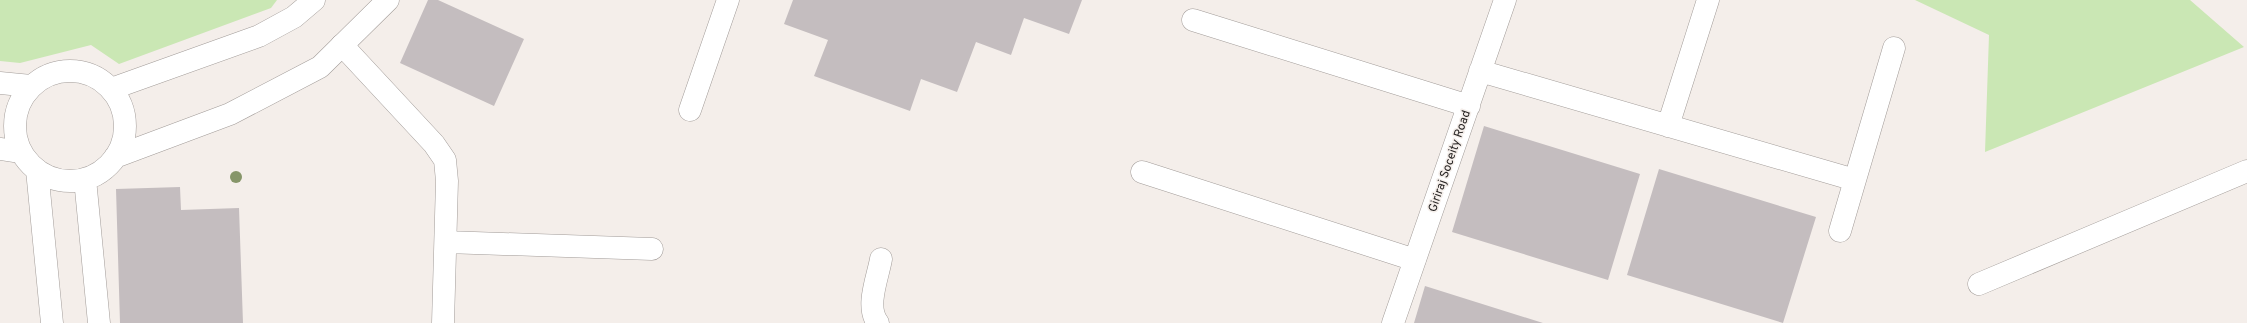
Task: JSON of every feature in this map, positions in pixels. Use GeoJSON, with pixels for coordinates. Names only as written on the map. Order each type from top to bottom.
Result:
{"type":"FeatureCollection","features":[{"type":"Feature","properties":{"kind":"street"},"geometry":{"type":"LineString","coordinates":[[111,89],[259,36],[294,17],[314,0]]}},
{"type":"Feature","properties":{"kind":"street"},"geometry":{"type":"LineString","coordinates":[[115,158],[230,114],[320,67],[388,0]]}},
{"type":"Feature","properties":{"kind":"street"},"geometry":{"type":"LineString","coordinates":[[690,110],[728,0]]}},
{"type":"Feature","properties":{"kind":"street","name":"Giriraj Soceity Road"},"geometry":{"type":"LineString","coordinates":[[1393,323],[1505,0]]}},
{"type":"Feature","properties":{"kind":"street"},"geometry":{"type":"LineString","coordinates":[[1668,126],[1708,0]]}},
{"type":"Feature","properties":{"kind":"street"},"geometry":{"type":"LineString","coordinates":[[1193,20],[1469,106]]}},
{"type":"Feature","properties":{"kind":"street"},"geometry":{"type":"LineString","coordinates":[[342,45],[434,144],[445,160],[447,181],[443,323]]}},
{"type":"Feature","properties":{"kind":"street"},"geometry":{"type":"LineString","coordinates":[[1840,231],[1894,48]]}},
{"type":"Feature","properties":{"kind":"street"},"geometry":{"type":"LineString","coordinates":[[63,71],[80,72],[97,77],[111,89],[120,104],[125,122],[123,141],[115,158],[102,171],[85,179],[67,181],[48,177],[37,170],[21,152],[15,135],[16,117],[21,100],[31,86],[46,76],[63,71]]}},
{"type":"Feature","properties":{"kind":"street"},"geometry":{"type":"LineString","coordinates":[[1480,71],[1855,180]]}},
{"type":"Feature","properties":{"kind":"street"},"geometry":{"type":"LineString","coordinates":[[0,83],[31,86]]}},
{"type":"Feature","properties":{"kind":"street"},"geometry":{"type":"LineString","coordinates":[[0,149],[21,152]]}},
{"type":"Feature","properties":{"kind":"street"},"geometry":{"type":"LineString","coordinates":[[37,170],[52,323]]}},
{"type":"Feature","properties":{"kind":"street"},"geometry":{"type":"LineString","coordinates":[[1979,284],[2247,171]]}},
{"type":"Feature","properties":{"kind":"street"},"geometry":{"type":"LineString","coordinates":[[1142,172],[1415,260]]}},
{"type":"Feature","properties":{"kind":"street"},"geometry":{"type":"LineString","coordinates":[[85,179],[99,323]]}},
{"type":"Feature","properties":{"kind":"street"},"geometry":{"type":"LineString","coordinates":[[446,242],[652,249]]}},
{"type":"Feature","properties":{"kind":"street"},"geometry":{"type":"LineString","coordinates":[[878,323],[873,317],[872,308],[881,259]]}},
{"type":"Feature","properties":{"kind":"green space"},"geometry":{"type":"Polygon","coordinates":[[[0,0],[277,0],[271,8],[119,64],[91,45],[20,63],[0,61],[0,0]]]}},
{"type":"Feature","properties":{"kind":"green space"},"geometry":{"type":"Polygon","coordinates":[[[1915,0],[2190,0],[2244,47],[1985,152],[1989,35],[1915,0]]]}},
{"type":"Feature","properties":{"kind":"building"},"geometry":{"type":"Polygon","coordinates":[[[428,0],[438,0],[524,39],[494,106],[400,63],[428,0]]]}},
{"type":"Feature","properties":{"kind":"building"},"geometry":{"type":"Polygon","coordinates":[[[793,0],[1082,0],[1069,34],[1024,18],[1011,55],[976,42],[957,92],[921,79],[910,111],[814,76],[828,40],[784,24],[793,0]]]}},
{"type":"Feature","properties":{"kind":"building"},"geometry":{"type":"Polygon","coordinates":[[[1484,126],[1640,174],[1608,280],[1452,232],[1484,126]]]}},
{"type":"Feature","properties":{"kind":"building"},"geometry":{"type":"Polygon","coordinates":[[[1659,169],[1816,217],[1783,323],[1627,275],[1659,169]]]}},
{"type":"Feature","properties":{"kind":"building"},"geometry":{"type":"Polygon","coordinates":[[[180,187],[181,210],[239,208],[243,323],[120,323],[116,189],[180,187]]]}},
{"type":"Feature","properties":{"kind":"building"},"geometry":{"type":"Polygon","coordinates":[[[1425,286],[1543,323],[1414,323],[1425,286]]]}}]}
